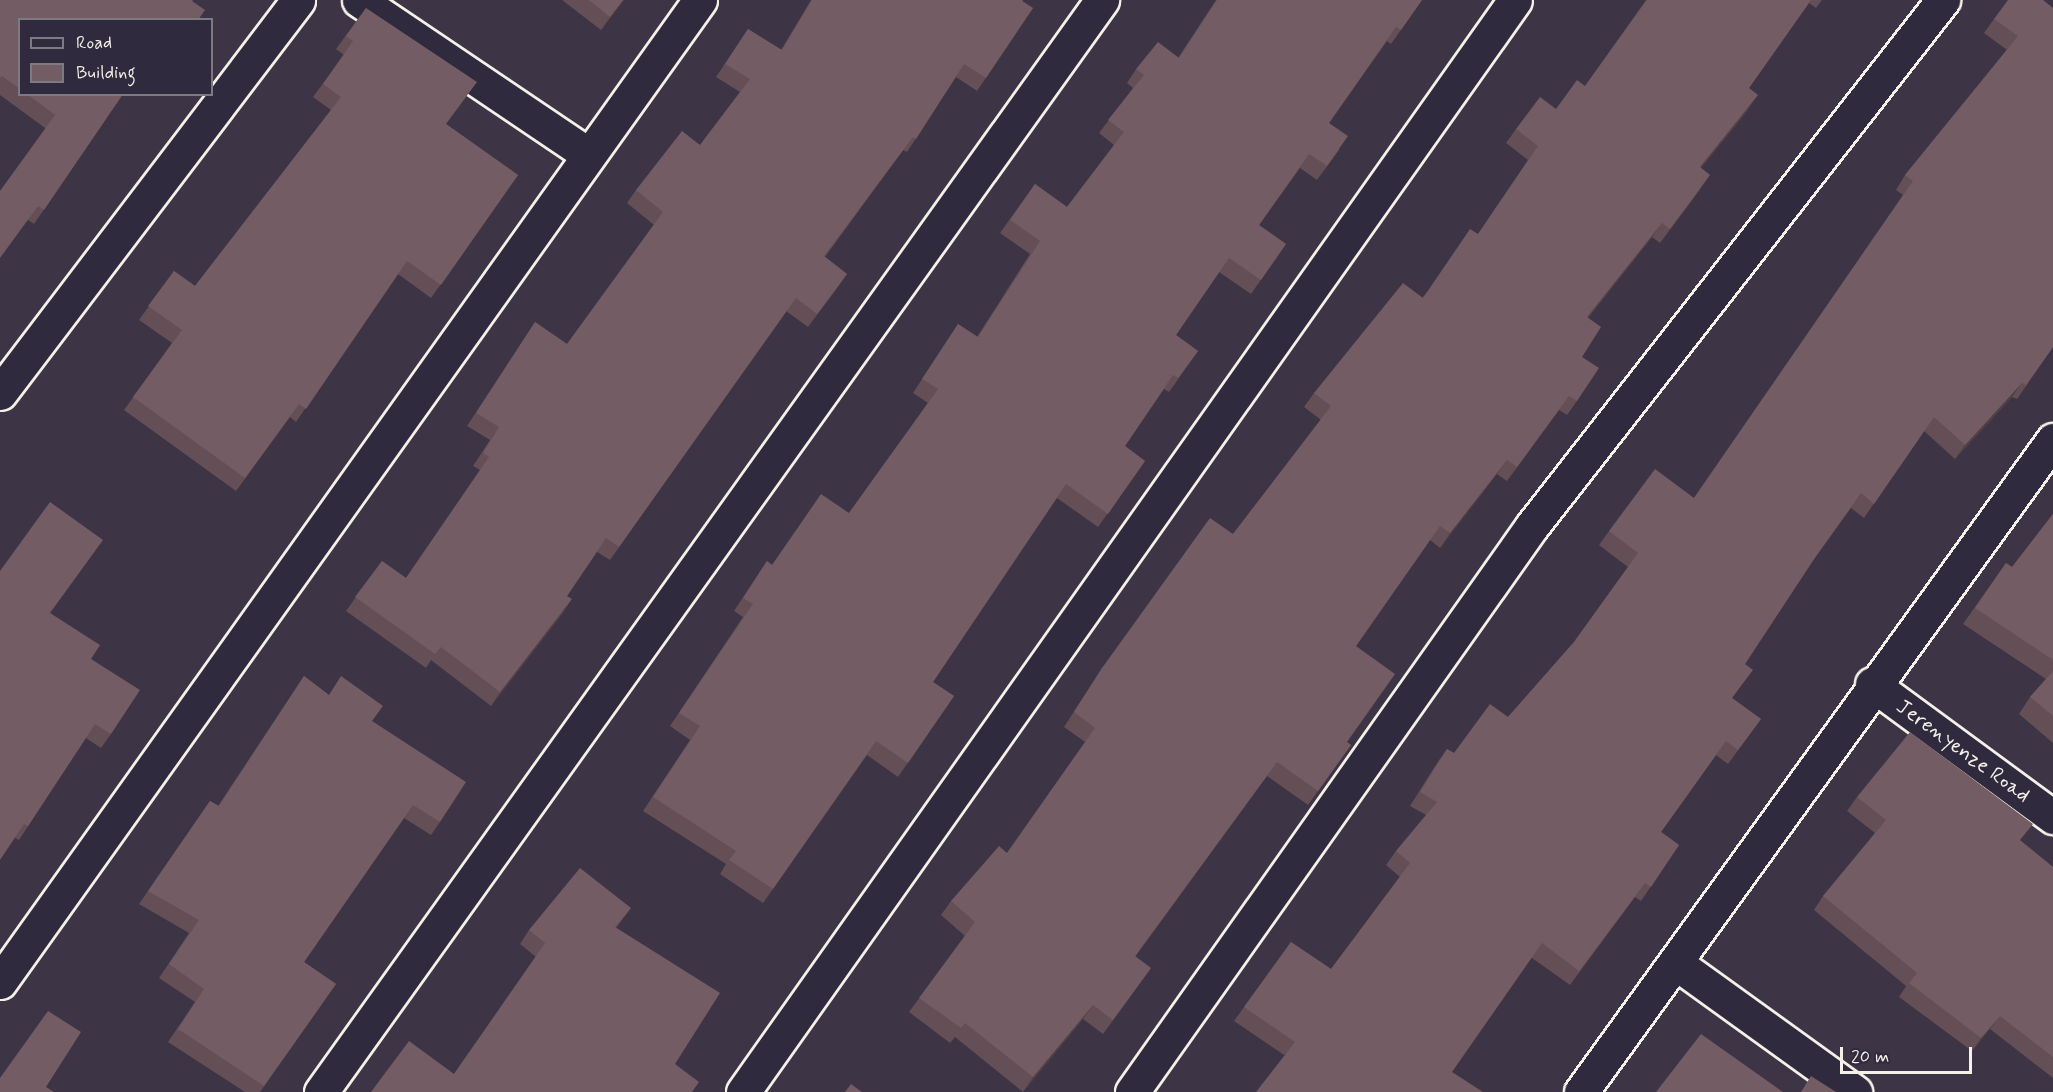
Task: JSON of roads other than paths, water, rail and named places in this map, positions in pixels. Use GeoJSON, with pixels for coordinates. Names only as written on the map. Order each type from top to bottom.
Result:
{"type":"FeatureCollection","features":[{"type":"Feature","properties":{"kind":"street"},"geometry":{"type":"LineString","coordinates":[[0,393],[298,0]]}},
{"type":"Feature","properties":{"kind":"street"},"geometry":{"type":"LineString","coordinates":[[359,0],[587,154]]}},
{"type":"Feature","properties":{"kind":"street"},"geometry":{"type":"LineString","coordinates":[[0,982],[275,603],[587,154],[700,0]]}},
{"type":"Feature","properties":{"kind":"street"},"geometry":{"type":"LineString","coordinates":[[321,1092],[1102,0]]}},
{"type":"Feature","properties":{"kind":"street"},"geometry":{"type":"LineString","coordinates":[[743,1092],[1515,0]]}},
{"type":"Feature","properties":{"kind":"street"},"geometry":{"type":"LineString","coordinates":[[1132,1092],[1533,526],[1943,0]]}},
{"type":"Feature","properties":{"kind":"street"},"geometry":{"type":"LineString","coordinates":[[1581,1092],[1676,963],[1872,684],[2053,440]]}},
{"type":"Feature","properties":{"kind":"street","name":"Jerenyenze Road"},"geometry":{"type":"LineString","coordinates":[[1872,684],[2053,817]]}},
{"type":"Feature","properties":{"kind":"street"},"geometry":{"type":"LineString","coordinates":[[1676,963],[1855,1092]]}}]}
